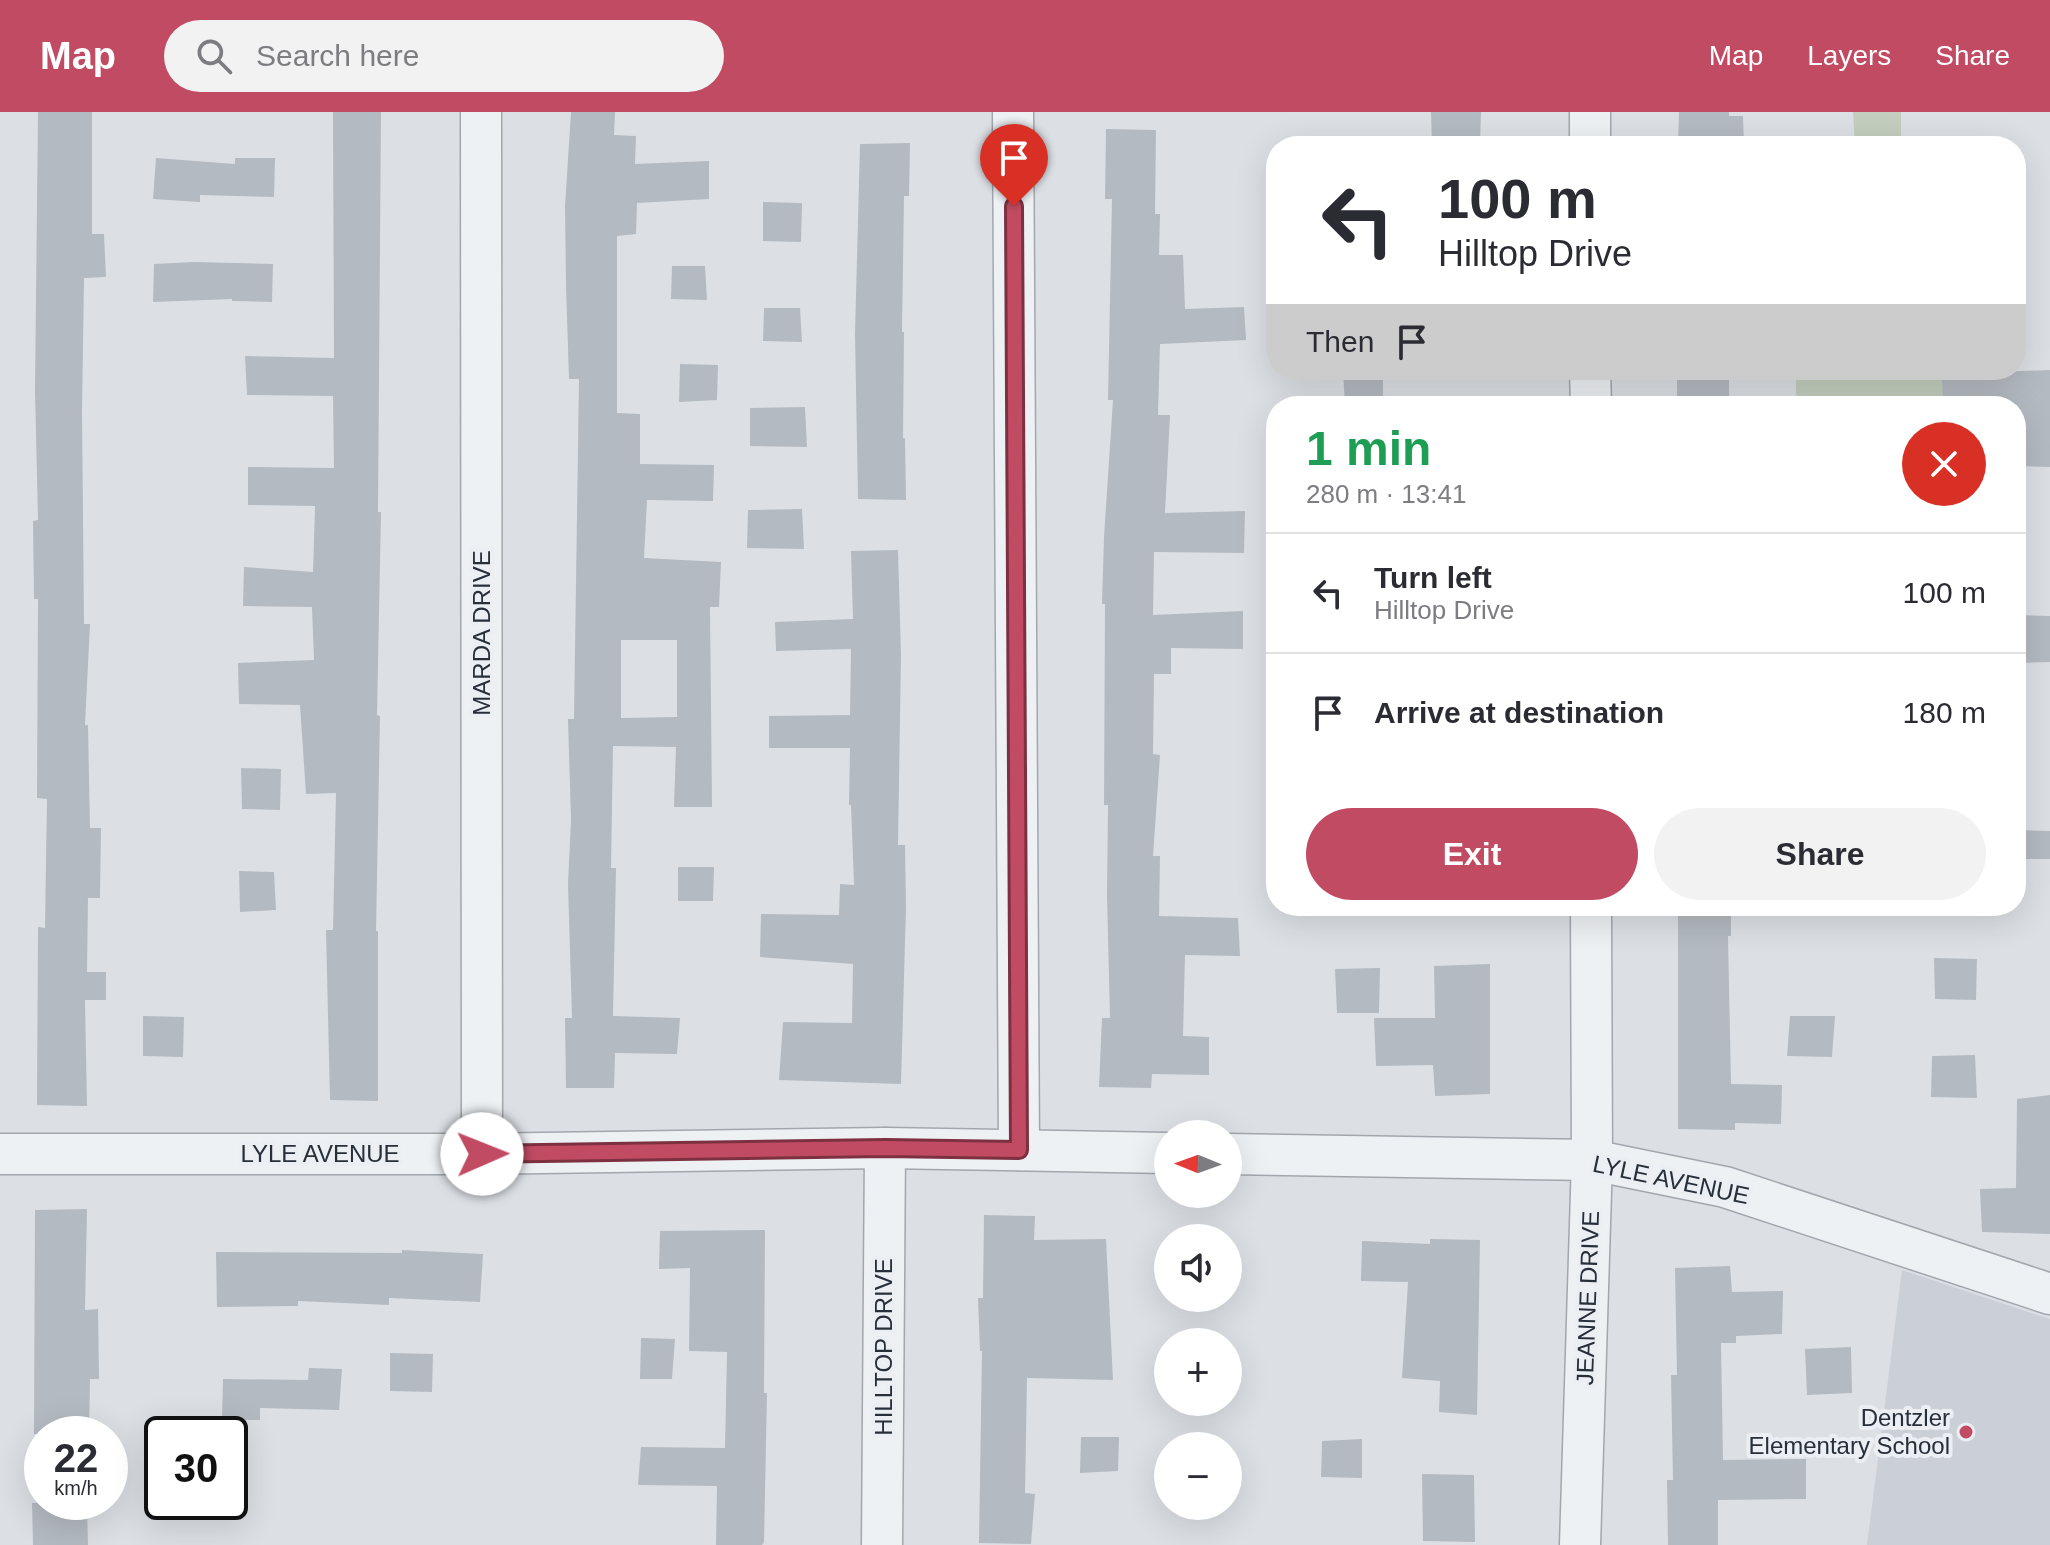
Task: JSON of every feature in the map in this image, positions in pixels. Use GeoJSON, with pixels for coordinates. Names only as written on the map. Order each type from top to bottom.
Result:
{"type":"FeatureCollection","features":[{"type":"Feature","properties":{"kind":"street","name":"MARDA DRIVE"},"geometry":{"type":"LineString","coordinates":[[481,112],[482,1154]]}},
{"type":"Feature","properties":{"kind":"street"},"geometry":{"type":"LineString","coordinates":[[1013,112],[1019,1150]]}},
{"type":"Feature","properties":{"kind":"street"},"geometry":{"type":"LineString","coordinates":[[1590,112],[1590,136]]}},
{"type":"Feature","properties":{"kind":"street","name":"JEANNE DRIVE"},"geometry":{"type":"LineString","coordinates":[[1580,1545],[1592,1160],[1591,916]]}},
{"type":"Feature","properties":{"kind":"street","name":"LYLE AVENUE"},"geometry":{"type":"LineString","coordinates":[[0,1154],[482,1154],[885,1148],[1154,1153]]}},
{"type":"Feature","properties":{"kind":"street","name":"HILLTOP DRIVE"},"geometry":{"type":"LineString","coordinates":[[882,1545],[885,1148]]}},
{"type":"Feature","properties":{"kind":"street","name":"LYLE AVENUE"},"geometry":{"type":"LineString","coordinates":[[1242,1154],[1592,1160],[1725,1187],[2050,1294]]}},
{"type":"Feature","properties":{"kind":"shaded area","name":"Dentzler Elementary School"},"geometry":{"type":"Polygon","coordinates":[[[1902,1270],[2050,1319],[2050,1545],[1867,1545],[1902,1270]]]}},
{"type":"Feature","properties":{"kind":"green space"},"geometry":{"type":"Polygon","coordinates":[[[1853,112],[1901,112],[1901,136],[1854,136],[1853,112]]]}},
{"type":"Feature","properties":{"kind":"green space"},"geometry":{"type":"Polygon","coordinates":[[[1796,380],[1964,380],[1956,396],[1796,395],[1796,380]]]}},
{"type":"Feature","properties":{"kind":"building"},"geometry":{"type":"Polygon","coordinates":[[[38,112],[92,112],[92,234],[104,234],[106,277],[84,278],[84,624],[90,624],[85,725],[88,725],[90,828],[101,828],[100,898],[88,898],[87,972],[106,972],[106,1000],[85,1000],[87,1106],[37,1105],[38,927],[45,928],[47,799],[37,798],[38,599],[34,599],[33,521],[38,520],[35,391],[38,112]]]}},
{"type":"Feature","properties":{"kind":"building"},"geometry":{"type":"Polygon","coordinates":[[[333,112],[381,112],[378,512],[381,512],[377,715],[380,716],[376,931],[378,1101],[330,1100],[326,930],[333,930],[336,793],[306,794],[300,705],[239,704],[238,663],[314,660],[312,607],[243,606],[244,567],[313,572],[315,506],[248,505],[248,467],[334,468],[333,396],[247,395],[245,356],[334,358],[333,112]]]}},
{"type":"Feature","properties":{"kind":"building"},"geometry":{"type":"Polygon","coordinates":[[[571,112],[615,112],[614,135],[636,136],[635,164],[709,161],[709,199],[637,203],[636,234],[617,236],[617,413],[640,414],[640,464],[714,465],[713,501],[647,500],[644,558],[721,562],[719,607],[710,607],[712,807],[674,807],[676,747],[613,746],[611,868],[616,868],[613,1016],[680,1018],[677,1054],[615,1053],[614,1088],[566,1088],[565,1018],[572,1018],[568,719],[574,719],[579,379],[569,379],[565,206],[571,112]],[[621,640],[621,718],[677,717],[677,640],[621,640]]]}},
{"type":"Feature","properties":{"kind":"building"},"geometry":{"type":"Polygon","coordinates":[[[1431,112],[1481,112],[1480,136],[1432,136],[1431,112]]]}},
{"type":"Feature","properties":{"kind":"building"},"geometry":{"type":"Polygon","coordinates":[[[1679,112],[1729,112],[1729,116],[1743,116],[1744,136],[1678,136],[1679,112]]]}},
{"type":"Feature","properties":{"kind":"building"},"geometry":{"type":"Polygon","coordinates":[[[1106,129],[1156,130],[1155,214],[1160,214],[1159,255],[1183,255],[1185,309],[1244,307],[1246,340],[1160,344],[1158,415],[1170,415],[1165,513],[1245,511],[1244,553],[1154,552],[1153,615],[1243,611],[1243,649],[1171,648],[1171,674],[1154,674],[1153,754],[1160,755],[1153,856],[1160,856],[1159,916],[1238,918],[1240,956],[1185,955],[1183,1036],[1209,1037],[1209,1075],[1152,1074],[1151,1088],[1099,1087],[1102,1018],[1110,1018],[1108,805],[1104,805],[1105,604],[1102,604],[1113,400],[1108,400],[1112,199],[1105,199],[1106,129]]]}},
{"type":"Feature","properties":{"kind":"building"},"geometry":{"type":"Polygon","coordinates":[[[910,143],[909,196],[904,196],[902,332],[906,500],[858,499],[855,334],[860,144],[910,143]]]}},
{"type":"Feature","properties":{"kind":"building"},"geometry":{"type":"Polygon","coordinates":[[[156,158],[235,164],[235,158],[275,158],[274,197],[200,195],[200,202],[153,199],[156,158]]]}},
{"type":"Feature","properties":{"kind":"building"},"geometry":{"type":"Polygon","coordinates":[[[763,202],[802,203],[801,242],[763,241],[763,202]]]}},
{"type":"Feature","properties":{"kind":"building"},"geometry":{"type":"Polygon","coordinates":[[[154,264],[273,264],[272,302],[232,299],[153,302],[154,264]]]}},
{"type":"Feature","properties":{"kind":"building"},"geometry":{"type":"Polygon","coordinates":[[[672,266],[705,266],[707,300],[671,299],[672,266]]]}},
{"type":"Feature","properties":{"kind":"building"},"geometry":{"type":"Polygon","coordinates":[[[764,308],[800,308],[802,342],[763,341],[764,308]]]}},
{"type":"Feature","properties":{"kind":"building"},"geometry":{"type":"Polygon","coordinates":[[[680,364],[718,365],[717,400],[679,402],[680,364]]]}},
{"type":"Feature","properties":{"kind":"building"},"geometry":{"type":"Polygon","coordinates":[[[2050,370],[2050,467],[2026,466],[2026,396],[1943,396],[1942,380],[2026,380],[2026,371],[2050,370]]]}},
{"type":"Feature","properties":{"kind":"building"},"geometry":{"type":"Polygon","coordinates":[[[1344,380],[1383,380],[1383,396],[1344,396],[1344,380]]]}},
{"type":"Feature","properties":{"kind":"building"},"geometry":{"type":"Polygon","coordinates":[[[1677,380],[1729,380],[1729,396],[1677,396],[1677,380]]]}},
{"type":"Feature","properties":{"kind":"building"},"geometry":{"type":"Polygon","coordinates":[[[805,407],[807,447],[750,446],[750,408],[805,407]]]}},
{"type":"Feature","properties":{"kind":"building"},"geometry":{"type":"Polygon","coordinates":[[[802,509],[804,549],[747,548],[748,510],[802,509]]]}},
{"type":"Feature","properties":{"kind":"building"},"geometry":{"type":"Polygon","coordinates":[[[898,550],[901,655],[898,845],[905,845],[906,907],[901,1084],[779,1080],[783,1022],[852,1023],[853,964],[760,957],[761,914],[839,915],[840,884],[854,885],[849,805],[850,748],[769,748],[769,716],[850,715],[851,649],[776,651],[775,622],[853,619],[851,551],[898,550]]]}},
{"type":"Feature","properties":{"kind":"building"},"geometry":{"type":"Polygon","coordinates":[[[2026,615],[2050,616],[2050,662],[2026,663],[2026,615]]]}},
{"type":"Feature","properties":{"kind":"building"},"geometry":{"type":"Polygon","coordinates":[[[241,768],[281,769],[280,810],[242,809],[241,768]]]}},
{"type":"Feature","properties":{"kind":"building"},"geometry":{"type":"Polygon","coordinates":[[[2026,830],[2050,831],[2050,859],[2026,859],[2026,830]]]}},
{"type":"Feature","properties":{"kind":"building"},"geometry":{"type":"Polygon","coordinates":[[[678,867],[714,867],[713,901],[678,901],[678,867]]]}},
{"type":"Feature","properties":{"kind":"building"},"geometry":{"type":"Polygon","coordinates":[[[239,871],[274,872],[276,910],[240,912],[239,871]]]}},
{"type":"Feature","properties":{"kind":"building"},"geometry":{"type":"Polygon","coordinates":[[[1678,916],[1731,916],[1731,936],[1728,936],[1731,1084],[1782,1085],[1781,1124],[1735,1123],[1735,1130],[1678,1129],[1678,916]]]}},
{"type":"Feature","properties":{"kind":"building"},"geometry":{"type":"Polygon","coordinates":[[[1934,958],[1977,959],[1976,1000],[1935,999],[1934,958]]]}},
{"type":"Feature","properties":{"kind":"building"},"geometry":{"type":"Polygon","coordinates":[[[1490,964],[1490,1094],[1435,1096],[1433,1065],[1376,1066],[1374,1018],[1435,1018],[1434,966],[1490,964]]]}},
{"type":"Feature","properties":{"kind":"building"},"geometry":{"type":"Polygon","coordinates":[[[1380,968],[1379,1013],[1337,1013],[1335,969],[1380,968]]]}},
{"type":"Feature","properties":{"kind":"building"},"geometry":{"type":"Polygon","coordinates":[[[143,1016],[184,1017],[183,1057],[143,1056],[143,1016]]]}},
{"type":"Feature","properties":{"kind":"building"},"geometry":{"type":"Polygon","coordinates":[[[1790,1016],[1835,1016],[1832,1057],[1787,1056],[1790,1016]]]}},
{"type":"Feature","properties":{"kind":"building"},"geometry":{"type":"Polygon","coordinates":[[[1975,1055],[1977,1098],[1931,1097],[1932,1056],[1975,1055]]]}},
{"type":"Feature","properties":{"kind":"building"},"geometry":{"type":"Polygon","coordinates":[[[2050,1095],[2050,1234],[1982,1232],[1980,1189],[2016,1188],[2017,1099],[2050,1095]]]}},
{"type":"Feature","properties":{"kind":"building"},"geometry":{"type":"Polygon","coordinates":[[[87,1209],[85,1310],[98,1309],[99,1379],[90,1379],[89,1416],[34,1416],[35,1210],[87,1209]]]}},
{"type":"Feature","properties":{"kind":"building"},"geometry":{"type":"Polygon","coordinates":[[[984,1215],[1035,1216],[1034,1240],[1106,1239],[1113,1380],[1027,1378],[1025,1493],[1035,1494],[1031,1544],[979,1543],[982,1351],[978,1298],[983,1298],[984,1215]]]}},
{"type":"Feature","properties":{"kind":"building"},"geometry":{"type":"Polygon","coordinates":[[[765,1230],[764,1393],[767,1393],[764,1542],[762,1545],[716,1545],[717,1486],[638,1485],[641,1447],[725,1448],[727,1352],[689,1351],[690,1268],[659,1269],[660,1231],[765,1230]]]}},
{"type":"Feature","properties":{"kind":"building"},"geometry":{"type":"Polygon","coordinates":[[[1430,1239],[1480,1240],[1477,1415],[1439,1412],[1440,1381],[1402,1378],[1408,1282],[1361,1281],[1362,1241],[1430,1244],[1430,1239]]]}},
{"type":"Feature","properties":{"kind":"building"},"geometry":{"type":"Polygon","coordinates":[[[402,1250],[483,1254],[480,1302],[389,1298],[389,1305],[298,1301],[298,1306],[217,1307],[216,1252],[402,1253],[402,1250]]]}},
{"type":"Feature","properties":{"kind":"building"},"geometry":{"type":"Polygon","coordinates":[[[1730,1266],[1732,1292],[1783,1291],[1782,1334],[1736,1336],[1736,1343],[1721,1343],[1723,1460],[1806,1459],[1806,1499],[1718,1500],[1718,1545],[1668,1545],[1667,1480],[1673,1480],[1671,1375],[1677,1375],[1675,1268],[1730,1266]]]}},
{"type":"Feature","properties":{"kind":"building"},"geometry":{"type":"Polygon","coordinates":[[[641,1338],[675,1339],[672,1379],[640,1379],[641,1338]]]}},
{"type":"Feature","properties":{"kind":"building"},"geometry":{"type":"Polygon","coordinates":[[[1851,1347],[1852,1393],[1807,1395],[1805,1349],[1851,1347]]]}},
{"type":"Feature","properties":{"kind":"building"},"geometry":{"type":"Polygon","coordinates":[[[390,1353],[433,1354],[432,1392],[390,1391],[390,1353]]]}},
{"type":"Feature","properties":{"kind":"building"},"geometry":{"type":"Polygon","coordinates":[[[309,1368],[342,1369],[339,1410],[260,1408],[260,1420],[248,1420],[248,1416],[222,1416],[223,1379],[308,1380],[309,1368]]]}},
{"type":"Feature","properties":{"kind":"building"},"geometry":{"type":"Polygon","coordinates":[[[1081,1437],[1119,1437],[1118,1471],[1080,1473],[1081,1437]]]}},
{"type":"Feature","properties":{"kind":"building"},"geometry":{"type":"Polygon","coordinates":[[[1362,1439],[1362,1478],[1321,1477],[1322,1441],[1362,1439]]]}},
{"type":"Feature","properties":{"kind":"building"},"geometry":{"type":"Polygon","coordinates":[[[1422,1474],[1474,1475],[1475,1542],[1423,1541],[1422,1474]]]}},
{"type":"Feature","properties":{"kind":"building"},"geometry":{"type":"Polygon","coordinates":[[[32,1520],[87,1520],[88,1545],[33,1545],[32,1520]]]}},
{"type":"Feature","properties":{"kind":"place","name":"Dentzler Elementary School"},"geometry":{"type":"Point","coordinates":[1966,1432]}},
{"type":"Feature","properties":{"kind":"route"},"geometry":{"type":"LineString","coordinates":[[482,1154],[885,1148],[1019,1150],[1014,206]]}}]}
